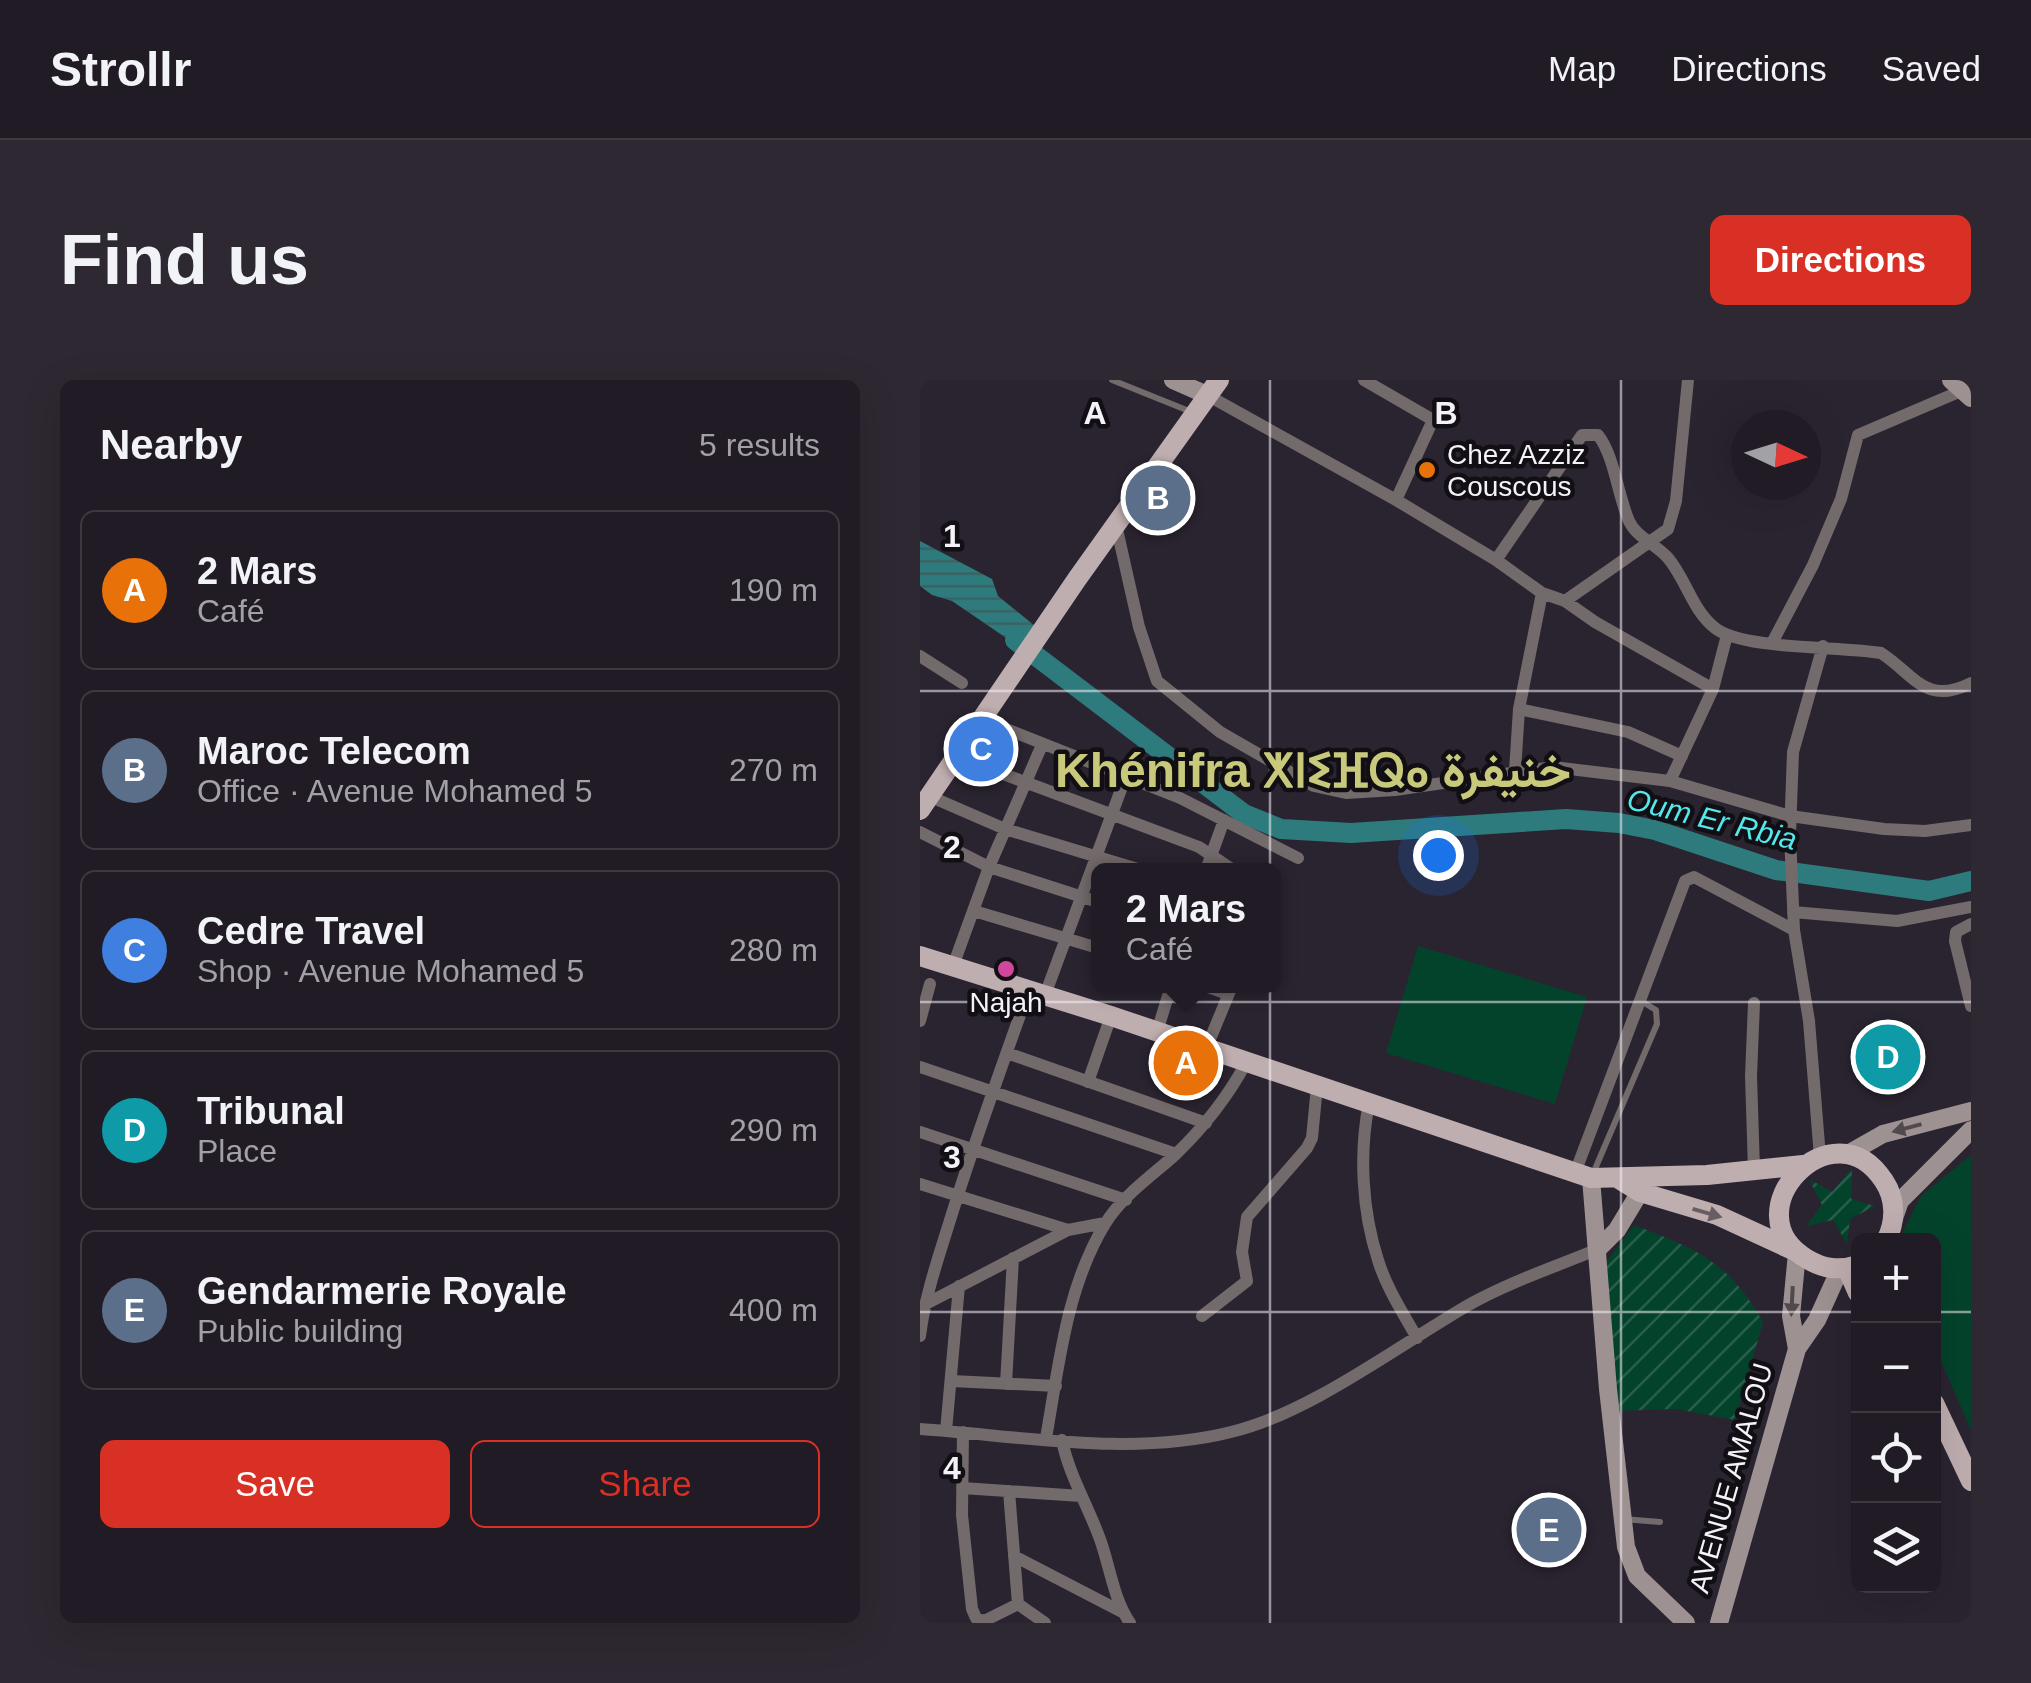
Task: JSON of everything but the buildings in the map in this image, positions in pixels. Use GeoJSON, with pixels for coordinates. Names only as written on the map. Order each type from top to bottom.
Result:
{"type":"FeatureCollection","features":[{"type":"Feature","properties":{"kind":"main road"},"geometry":{"type":"LineString","coordinates":[[925,803],[1213,388]]}},
{"type":"Feature","properties":{"kind":"main road"},"geometry":{"type":"LineString","coordinates":[[920,956],[1583,1176],[1619,1179],[1754,1170],[1846,1155],[1878,1172],[1888,1186],[1893,1204],[1889,1231]]}},
{"type":"Feature","properties":{"kind":"main road"},"geometry":{"type":"LineString","coordinates":[[1796,1252],[1780,1223],[1780,1206],[1791,1177],[1812,1161]]}},
{"type":"Feature","properties":{"kind":"main road"},"geometry":{"type":"LineString","coordinates":[[1619,1179],[1640,1192],[1718,1215],[1821,1267],[1849,1267]]}},
{"type":"Feature","properties":{"kind":"main road"},"geometry":{"type":"LineString","coordinates":[[1939,1413],[1971,1481]]}},
{"type":"Feature","properties":{"kind":"street"},"geometry":{"type":"LineString","coordinates":[[1173,380],[1213,388],[1496,560],[1542,593],[1565,602],[1714,690]]}},
{"type":"Feature","properties":{"kind":"street"},"geometry":{"type":"LineString","coordinates":[[1364,380],[1434,422],[1396,500]]}},
{"type":"Feature","properties":{"kind":"street"},"geometry":{"type":"LineString","coordinates":[[1565,602],[1668,529],[1688,380]]}},
{"type":"Feature","properties":{"kind":"street"},"geometry":{"type":"LineString","coordinates":[[1772,643],[1813,565],[1841,499],[1858,435],[1965,395]]}},
{"type":"Feature","properties":{"kind":"street"},"geometry":{"type":"LineString","coordinates":[[1496,560],[1582,435],[1598,434],[1630,525],[1669,559],[1704,617],[1727,635],[1881,653],[1896,662],[1918,686],[1934,690],[1955,690],[1971,683]]}},
{"type":"Feature","properties":{"kind":"street"},"geometry":{"type":"LineString","coordinates":[[1116,525],[1123,567],[1152,674],[1164,689],[1220,732],[1289,773],[1329,791],[1395,790],[1554,767],[1670,781],[1790,816],[1884,829],[1971,825]]}},
{"type":"Feature","properties":{"kind":"street"},"geometry":{"type":"LineString","coordinates":[[1515,771],[1519,709],[1542,593]]}},
{"type":"Feature","properties":{"kind":"street"},"geometry":{"type":"LineString","coordinates":[[1670,781],[1714,690],[1727,635]]}},
{"type":"Feature","properties":{"kind":"street"},"geometry":{"type":"LineString","coordinates":[[1812,1161],[1809,1021],[1794,930],[1790,816],[1793,752],[1823,646]]}},
{"type":"Feature","properties":{"kind":"street"},"geometry":{"type":"LineString","coordinates":[[920,656],[962,683]]}},
{"type":"Feature","properties":{"kind":"street"},"geometry":{"type":"LineString","coordinates":[[1519,709],[1628,732],[1682,756]]}},
{"type":"Feature","properties":{"kind":"street"},"geometry":{"type":"LineString","coordinates":[[982,720],[1126,776],[1298,858]]}},
{"type":"Feature","properties":{"kind":"street"},"geometry":{"type":"LineString","coordinates":[[954,966],[1004,829],[1042,745]]}},
{"type":"Feature","properties":{"kind":"street"},"geometry":{"type":"LineString","coordinates":[[956,756],[1199,847],[1223,863]]}},
{"type":"Feature","properties":{"kind":"street"},"geometry":{"type":"LineString","coordinates":[[1093,863],[1126,776]]}},
{"type":"Feature","properties":{"kind":"street"},"geometry":{"type":"LineString","coordinates":[[925,803],[1120,863]]}},
{"type":"Feature","properties":{"kind":"street"},"geometry":{"type":"LineString","coordinates":[[1208,863],[1224,820]]}},
{"type":"Feature","properties":{"kind":"street"},"geometry":{"type":"LineString","coordinates":[[920,832],[989,867],[1091,900]]}},
{"type":"Feature","properties":{"kind":"street"},"geometry":{"type":"LineString","coordinates":[[920,1336],[922,1306],[991,1091],[1006,1053],[1066,938],[1091,868]]}},
{"type":"Feature","properties":{"kind":"street"},"geometry":{"type":"LineString","coordinates":[[1686,1623],[1638,1576],[1630,1563],[1622,1519],[1598,1249],[1583,1176],[1640,1000],[1682,887],[1690,878],[1794,930]]}},
{"type":"Feature","properties":{"kind":"street"},"geometry":{"type":"LineString","coordinates":[[1792,908],[1897,921],[1971,907]]}},
{"type":"Feature","properties":{"kind":"street"},"geometry":{"type":"LineString","coordinates":[[974,911],[1091,946]]}},
{"type":"Feature","properties":{"kind":"street"},"geometry":{"type":"LineString","coordinates":[[1971,924],[1956,932],[1955,941],[1971,1006]]}},
{"type":"Feature","properties":{"kind":"street"},"geometry":{"type":"LineString","coordinates":[[920,1022],[930,984]]}},
{"type":"Feature","properties":{"kind":"street"},"geometry":{"type":"LineString","coordinates":[[1157,1032],[1169,993]]}},
{"type":"Feature","properties":{"kind":"street"},"geometry":{"type":"LineString","coordinates":[[1206,1049],[1229,993]]}},
{"type":"Feature","properties":{"kind":"street"},"geometry":{"type":"LineString","coordinates":[[1754,1003],[1754,1170]]}},
{"type":"Feature","properties":{"kind":"street"},"geometry":{"type":"LineString","coordinates":[[1088,1082],[1110,1016]]}},
{"type":"Feature","properties":{"kind":"street"},"geometry":{"type":"LineString","coordinates":[[1006,1053],[1206,1123]]}},
{"type":"Feature","properties":{"kind":"street"},"geometry":{"type":"LineString","coordinates":[[1046,1438],[1062,1337],[1071,1305],[1106,1223],[1206,1123],[1228,1096],[1246,1062]]}},
{"type":"Feature","properties":{"kind":"street"},"geometry":{"type":"LineString","coordinates":[[920,1067],[1176,1154]]}},
{"type":"Feature","properties":{"kind":"street"},"geometry":{"type":"LineString","coordinates":[[1202,1316],[1248,1282],[1242,1252],[1247,1218],[1307,1148],[1312,1138],[1317,1086]]}},
{"type":"Feature","properties":{"kind":"street"},"geometry":{"type":"LineString","coordinates":[[1369,1103],[1364,1164],[1377,1259],[1417,1338]]}},
{"type":"Feature","properties":{"kind":"street"},"geometry":{"type":"LineString","coordinates":[[1846,1155],[1882,1134],[1971,1111]]}},
{"type":"Feature","properties":{"kind":"street"},"geometry":{"type":"LineString","coordinates":[[1889,1231],[1900,1201],[1971,1130]]}},
{"type":"Feature","properties":{"kind":"street"},"geometry":{"type":"LineString","coordinates":[[920,1132],[1126,1200]]}},
{"type":"Feature","properties":{"kind":"street"},"geometry":{"type":"LineString","coordinates":[[920,1184],[1068,1230]]}},
{"type":"Feature","properties":{"kind":"street"},"geometry":{"type":"LineString","coordinates":[[920,1430],[1139,1444],[1233,1432],[1280,1414],[1511,1282],[1598,1249],[1617,1230],[1640,1192]]}},
{"type":"Feature","properties":{"kind":"street"},"geometry":{"type":"LineString","coordinates":[[922,1306],[1068,1230],[1106,1223]]}},
{"type":"Feature","properties":{"kind":"street"},"geometry":{"type":"LineString","coordinates":[[1796,1252],[1791,1316],[1797,1348]]}},
{"type":"Feature","properties":{"kind":"street"},"geometry":{"type":"LineString","coordinates":[[1006,1384],[1013,1258]]}},
{"type":"Feature","properties":{"kind":"street"},"geometry":{"type":"LineString","coordinates":[[1797,1348],[1849,1267]]}},
{"type":"Feature","properties":{"kind":"street"},"geometry":{"type":"LineString","coordinates":[[946,1431],[960,1286]]}},
{"type":"Feature","properties":{"kind":"street","name":"AVENUE AMALOU"},"geometry":{"type":"LineString","coordinates":[[1719,1623],[1797,1348]]}},
{"type":"Feature","properties":{"kind":"street"},"geometry":{"type":"LineString","coordinates":[[952,1382],[1056,1386]]}},
{"type":"Feature","properties":{"kind":"street"},"geometry":{"type":"LineString","coordinates":[[964,1432],[962,1515],[974,1614],[984,1620],[1018,1604]]}},
{"type":"Feature","properties":{"kind":"street"},"geometry":{"type":"LineString","coordinates":[[1062,1440],[1126,1618]]}},
{"type":"Feature","properties":{"kind":"street"},"geometry":{"type":"LineString","coordinates":[[962,1488],[1082,1496]]}},
{"type":"Feature","properties":{"kind":"street"},"geometry":{"type":"LineString","coordinates":[[1009,1491],[1018,1604]]}},
{"type":"Feature","properties":{"kind":"street"},"geometry":{"type":"LineString","coordinates":[[1014,1556],[1126,1618]]}},
{"type":"Feature","properties":{"kind":"street"},"geometry":{"type":"LineString","coordinates":[[1018,1604],[1045,1623]]}},
{"type":"Feature","properties":{"kind":"lane"},"geometry":{"type":"LineString","coordinates":[[1112,380],[1195,413]]}},
{"type":"Feature","properties":{"kind":"lane"},"geometry":{"type":"LineString","coordinates":[[1583,1176],[1657,1024],[1656,1010],[1640,1000]]}},
{"type":"Feature","properties":{"kind":"lane"},"geometry":{"type":"LineString","coordinates":[[1622,1519],[1660,1522]]}},
{"type":"Feature","properties":{"kind":"shaded area"},"geometry":{"type":"Polygon","coordinates":[[[920,541],[992,579],[998,596],[1035,626],[1018,646],[952,601],[932,595],[920,586],[920,541]]]}},
{"type":"Feature","properties":{"kind":"shaded area"},"geometry":{"type":"Polygon","coordinates":[[[1418,946],[1587,997],[1555,1104],[1386,1053],[1418,946]]]}},
{"type":"Feature","properties":{"kind":"shaded area"},"geometry":{"type":"Polygon","coordinates":[[[1971,1155],[1971,1430],[1941,1361],[1941,1233],[1902,1233],[1921,1196],[1971,1155]]]}},
{"type":"Feature","properties":{"kind":"shaded area"},"geometry":{"type":"Polygon","coordinates":[[[1852,1168],[1851,1199],[1875,1206],[1850,1219],[1847,1244],[1833,1220],[1806,1226],[1822,1205],[1809,1179],[1832,1192],[1852,1168]]]}},
{"type":"Feature","properties":{"kind":"shaded area"},"geometry":{"type":"Polygon","coordinates":[[[1634,1225],[1709,1260],[1737,1284],[1763,1322],[1735,1420],[1676,1409],[1614,1411],[1604,1265],[1634,1225]]]}},
{"type":"Feature","properties":{"kind":"waterway","name":"Oum Er Rbia"},"geometry":{"type":"LineString","coordinates":[[1015,640],[1244,814],[1281,829],[1351,833],[1566,819],[1655,830],[1776,870],[1929,891],[1971,881]]}},
{"type":"Feature","properties":{"kind":"place","name":"Chez Azziz Couscous"},"geometry":{"type":"Point","coordinates":[1427,470]}},
{"type":"Feature","properties":{"kind":"place","name":"Maroc Telecom"},"geometry":{"type":"Point","coordinates":[1158,498]}},
{"type":"Feature","properties":{"kind":"place","name":"Cedre Travel"},"geometry":{"type":"Point","coordinates":[981,749]}},
{"type":"Feature","properties":{"kind":"place","name":"Najah"},"geometry":{"type":"Point","coordinates":[1006,969]}},
{"type":"Feature","properties":{"kind":"place","name":"Tribunal"},"geometry":{"type":"Point","coordinates":[1888,1057]}},
{"type":"Feature","properties":{"kind":"place","name":"2 Mars"},"geometry":{"type":"Point","coordinates":[1186,1063]}},
{"type":"Feature","properties":{"kind":"place","name":"Gendarmerie Royale"},"geometry":{"type":"Point","coordinates":[1549,1530]}},
{"type":"Feature","properties":{"kind":"district","name":"Khénifra ⵅⵏⵉⴼⵕⴰ خنيفرة"},"geometry":{"type":"Point","coordinates":[1313,770]}}]}
